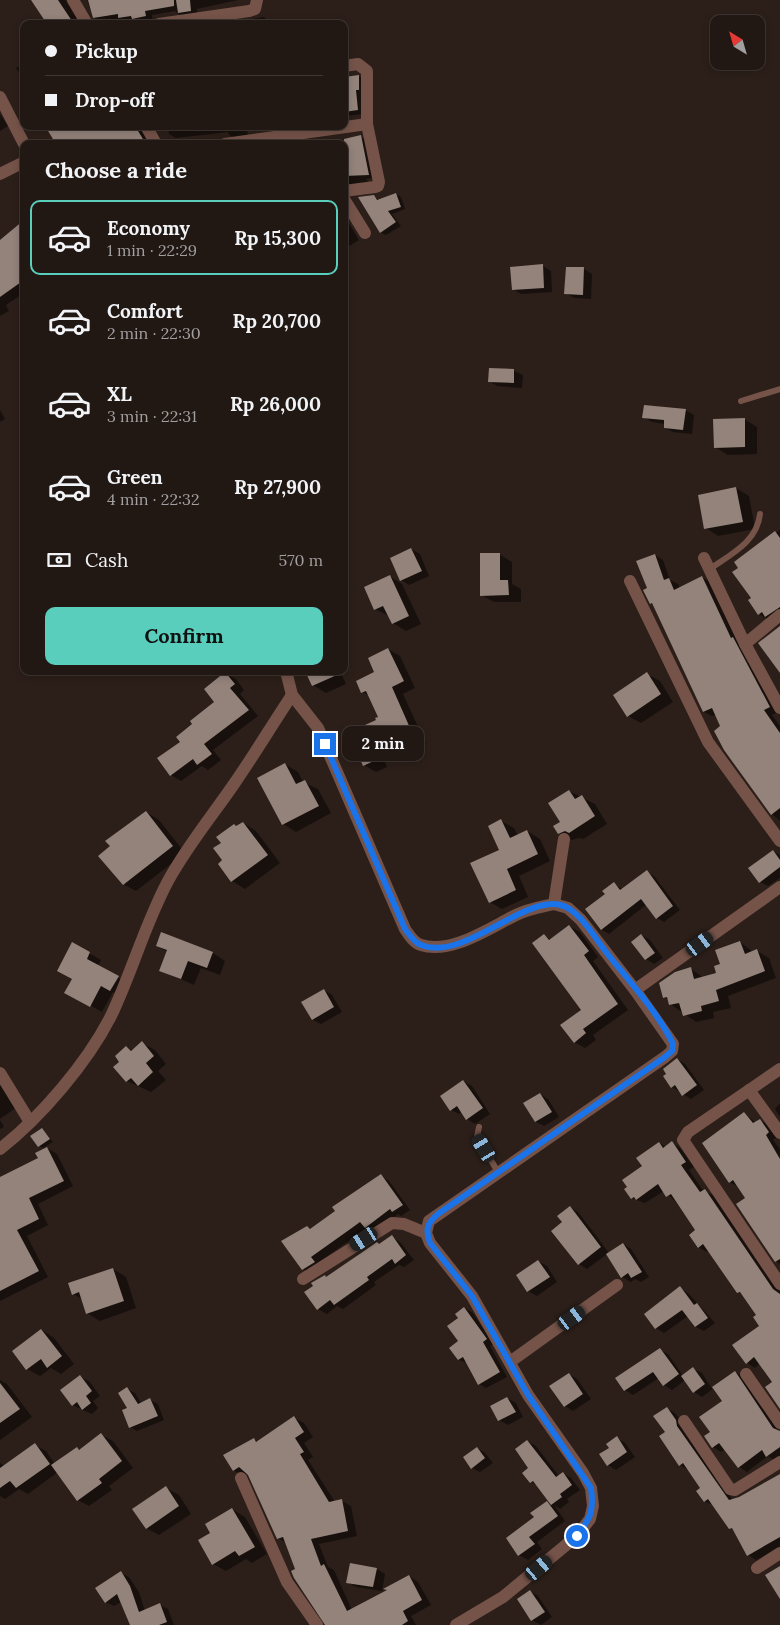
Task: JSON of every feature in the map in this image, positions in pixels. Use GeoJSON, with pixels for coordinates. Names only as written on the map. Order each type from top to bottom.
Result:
{"type":"FeatureCollection","features":[{"type":"Feature","properties":{"kind":"street"},"geometry":{"type":"LineString","coordinates":[[73,0],[85,20]]}},
{"type":"Feature","properties":{"kind":"street"},"geometry":{"type":"LineString","coordinates":[[187,20],[249,11],[255,9],[258,4],[257,0]]}},
{"type":"Feature","properties":{"kind":"street"},"geometry":{"type":"LineString","coordinates":[[348,65],[358,64],[367,71],[367,124],[378,186],[348,190]]}},
{"type":"Feature","properties":{"kind":"street"},"geometry":{"type":"LineString","coordinates":[[0,97],[22,140]]}},
{"type":"Feature","properties":{"kind":"street"},"geometry":{"type":"LineString","coordinates":[[348,127],[367,124]]}},
{"type":"Feature","properties":{"kind":"street"},"geometry":{"type":"LineString","coordinates":[[253,140],[324,130]]}},
{"type":"Feature","properties":{"kind":"street"},"geometry":{"type":"LineString","coordinates":[[0,174],[20,164]]}},
{"type":"Feature","properties":{"kind":"street"},"geometry":{"type":"LineString","coordinates":[[348,206],[364,233]]}},
{"type":"Feature","properties":{"kind":"street"},"geometry":{"type":"LineString","coordinates":[[707,564],[780,708]]}},
{"type":"Feature","properties":{"kind":"street"},"geometry":{"type":"LineString","coordinates":[[630,581],[708,742],[776,826],[780,841]]}},
{"type":"Feature","properties":{"kind":"street"},"geometry":{"type":"LineString","coordinates":[[746,644],[780,615]]}},
{"type":"Feature","properties":{"kind":"street"},"geometry":{"type":"LineString","coordinates":[[287,675],[292,695],[318,728],[405,929],[416,942],[420,945],[435,947],[449,945],[478,936],[525,912],[554,904],[568,908],[581,920],[635,990],[673,1044],[672,1051],[429,1221],[426,1233],[430,1243],[472,1296],[532,1402],[583,1472],[591,1488],[593,1506],[590,1519],[577,1536],[503,1597],[456,1625]]}},
{"type":"Feature","properties":{"kind":"street"},"geometry":{"type":"LineString","coordinates":[[0,1149],[30,1122],[64,1085],[93,1047],[110,1017],[172,875],[185,851],[234,784],[292,695]]}},
{"type":"Feature","properties":{"kind":"street"},"geometry":{"type":"LineString","coordinates":[[554,904],[564,840]]}},
{"type":"Feature","properties":{"kind":"street"},"geometry":{"type":"LineString","coordinates":[[635,990],[780,887]]}},
{"type":"Feature","properties":{"kind":"street"},"geometry":{"type":"LineString","coordinates":[[779,1280],[683,1140],[688,1132],[780,1070]]}},
{"type":"Feature","properties":{"kind":"street"},"geometry":{"type":"LineString","coordinates":[[0,1073],[30,1122]]}},
{"type":"Feature","properties":{"kind":"street"},"geometry":{"type":"LineString","coordinates":[[749,1090],[780,1133]]}},
{"type":"Feature","properties":{"kind":"street"},"geometry":{"type":"LineString","coordinates":[[303,1279],[392,1222],[404,1224],[426,1233]]}},
{"type":"Feature","properties":{"kind":"street"},"geometry":{"type":"LineString","coordinates":[[510,1362],[617,1285]]}},
{"type":"Feature","properties":{"kind":"street"},"geometry":{"type":"LineString","coordinates":[[746,1374],[780,1423]]}},
{"type":"Feature","properties":{"kind":"street"},"geometry":{"type":"LineString","coordinates":[[684,1421],[730,1489],[735,1490],[780,1462]]}},
{"type":"Feature","properties":{"kind":"street"},"geometry":{"type":"LineString","coordinates":[[241,1478],[287,1582],[317,1625]]}},
{"type":"Feature","properties":{"kind":"street"},"geometry":{"type":"LineString","coordinates":[[757,1568],[780,1553]]}},
{"type":"Feature","properties":{"kind":"lane"},"geometry":{"type":"LineString","coordinates":[[741,401],[780,389]]}},
{"type":"Feature","properties":{"kind":"lane"},"geometry":{"type":"LineString","coordinates":[[707,564],[754,535],[759,526],[760,514]]}},
{"type":"Feature","properties":{"kind":"lane"},"geometry":{"type":"LineString","coordinates":[[479,1127],[477,1137],[498,1172]]}},
{"type":"Feature","properties":{"kind":"building"},"geometry":{"type":"Polygon","coordinates":[[[31,0],[58,0],[71,20],[44,20],[31,0]]]}},
{"type":"Feature","properties":{"kind":"building"},"geometry":{"type":"Polygon","coordinates":[[[88,0],[174,0],[174,6],[145,11],[146,16],[132,19],[131,16],[118,18],[118,14],[93,18],[88,0]]]}},
{"type":"Feature","properties":{"kind":"building"},"geometry":{"type":"Polygon","coordinates":[[[176,0],[190,0],[191,11],[178,13],[176,0]]]}},
{"type":"Feature","properties":{"kind":"building"},"geometry":{"type":"Polygon","coordinates":[[[359,75],[359,90],[356,90],[358,110],[348,111],[348,76],[359,75]]]}},
{"type":"Feature","properties":{"kind":"building"},"geometry":{"type":"Polygon","coordinates":[[[47,130],[137,130],[144,140],[54,140],[47,130]]]}},
{"type":"Feature","properties":{"kind":"building"},"geometry":{"type":"Polygon","coordinates":[[[361,135],[369,175],[348,176],[348,140],[344,139],[361,135]]]}},
{"type":"Feature","properties":{"kind":"building"},"geometry":{"type":"Polygon","coordinates":[[[396,193],[401,207],[388,211],[396,222],[380,233],[358,197],[374,195],[377,200],[396,193]]]}},
{"type":"Feature","properties":{"kind":"building"},"geometry":{"type":"Polygon","coordinates":[[[20,223],[20,283],[0,297],[0,240],[20,223]]]}},
{"type":"Feature","properties":{"kind":"building"},"geometry":{"type":"Polygon","coordinates":[[[543,264],[544,288],[512,290],[510,267],[543,264]]]}},
{"type":"Feature","properties":{"kind":"building"},"geometry":{"type":"Polygon","coordinates":[[[566,267],[584,267],[583,295],[564,294],[566,267]]]}},
{"type":"Feature","properties":{"kind":"building"},"geometry":{"type":"Polygon","coordinates":[[[489,368],[514,369],[514,383],[488,382],[489,368]]]}},
{"type":"Feature","properties":{"kind":"building"},"geometry":{"type":"Polygon","coordinates":[[[644,405],[686,409],[683,430],[664,428],[664,420],[642,418],[644,405]]]}},
{"type":"Feature","properties":{"kind":"building"},"geometry":{"type":"Polygon","coordinates":[[[745,418],[745,447],[714,448],[713,419],[745,418]]]}},
{"type":"Feature","properties":{"kind":"building"},"geometry":{"type":"Polygon","coordinates":[[[736,487],[743,522],[704,529],[698,495],[736,487]]]}},
{"type":"Feature","properties":{"kind":"building"},"geometry":{"type":"Polygon","coordinates":[[[775,531],[780,538],[780,607],[765,617],[762,612],[758,615],[748,600],[751,598],[732,572],[738,568],[734,562],[775,531]]]}},
{"type":"Feature","properties":{"kind":"building"},"geometry":{"type":"Polygon","coordinates":[[[411,548],[422,571],[400,581],[390,558],[411,548]]]}},
{"type":"Feature","properties":{"kind":"building"},"geometry":{"type":"Polygon","coordinates":[[[480,553],[500,553],[500,580],[508,580],[509,595],[480,596],[480,553]]]}},
{"type":"Feature","properties":{"kind":"building"},"geometry":{"type":"Polygon","coordinates":[[[655,554],[664,580],[669,578],[674,590],[702,576],[731,638],[733,637],[770,707],[764,710],[780,733],[780,808],[771,815],[724,750],[714,731],[720,726],[712,708],[703,712],[652,603],[650,604],[643,590],[647,588],[636,561],[655,554]]]}},
{"type":"Feature","properties":{"kind":"building"},"geometry":{"type":"Polygon","coordinates":[[[390,575],[409,616],[392,624],[383,606],[374,610],[364,587],[390,575]]]}},
{"type":"Feature","properties":{"kind":"building"},"geometry":{"type":"Polygon","coordinates":[[[780,626],[780,673],[758,643],[780,626]]]}},
{"type":"Feature","properties":{"kind":"building"},"geometry":{"type":"Polygon","coordinates":[[[388,648],[404,681],[392,687],[414,737],[374,755],[376,760],[363,766],[357,752],[351,754],[343,735],[376,720],[375,718],[378,717],[366,691],[361,693],[356,681],[374,672],[368,658],[388,648]]]}},
{"type":"Feature","properties":{"kind":"building"},"geometry":{"type":"Polygon","coordinates":[[[647,672],[661,694],[627,717],[613,695],[647,672]]]}},
{"type":"Feature","properties":{"kind":"building"},"geometry":{"type":"Polygon","coordinates":[[[221,675],[228,675],[235,684],[230,688],[249,710],[204,744],[212,754],[197,765],[193,759],[170,776],[157,758],[180,742],[176,737],[192,724],[190,721],[214,702],[204,689],[221,675]]]}},
{"type":"Feature","properties":{"kind":"building"},"geometry":{"type":"Polygon","coordinates":[[[307,675],[337,675],[312,686],[307,675]]]}},
{"type":"Feature","properties":{"kind":"building"},"geometry":{"type":"Polygon","coordinates":[[[285,763],[296,784],[305,780],[319,806],[282,825],[257,778],[285,763]]]}},
{"type":"Feature","properties":{"kind":"building"},"geometry":{"type":"Polygon","coordinates":[[[569,790],[575,799],[582,795],[595,816],[569,833],[565,831],[558,834],[553,826],[560,822],[548,803],[569,790]]]}},
{"type":"Feature","properties":{"kind":"building"},"geometry":{"type":"Polygon","coordinates":[[[146,811],[173,846],[123,885],[98,856],[110,846],[105,841],[146,811]]]}},
{"type":"Feature","properties":{"kind":"building"},"geometry":{"type":"Polygon","coordinates":[[[501,819],[510,838],[527,830],[538,854],[507,869],[516,890],[489,903],[470,863],[499,850],[488,826],[501,819]]]}},
{"type":"Feature","properties":{"kind":"building"},"geometry":{"type":"Polygon","coordinates":[[[243,822],[268,855],[231,882],[218,864],[222,860],[213,848],[221,843],[216,837],[234,824],[236,826],[243,822]]]}},
{"type":"Feature","properties":{"kind":"building"},"geometry":{"type":"Polygon","coordinates":[[[773,850],[780,860],[780,867],[759,883],[748,868],[773,850]]]}},
{"type":"Feature","properties":{"kind":"building"},"geometry":{"type":"Polygon","coordinates":[[[647,870],[673,906],[656,919],[641,899],[601,930],[585,909],[605,894],[602,891],[614,882],[620,890],[647,870]]]}},
{"type":"Feature","properties":{"kind":"building"},"geometry":{"type":"Polygon","coordinates":[[[569,925],[589,951],[584,955],[618,1004],[583,1029],[586,1033],[574,1043],[560,1025],[581,1010],[532,943],[544,934],[549,940],[569,925]]]}},
{"type":"Feature","properties":{"kind":"building"},"geometry":{"type":"Polygon","coordinates":[[[161,932],[213,952],[207,968],[188,961],[181,979],[159,971],[167,950],[156,946],[161,932]]]}},
{"type":"Feature","properties":{"kind":"building"},"geometry":{"type":"Polygon","coordinates":[[[641,934],[655,953],[645,960],[631,942],[641,934]]]}},
{"type":"Feature","properties":{"kind":"building"},"geometry":{"type":"Polygon","coordinates":[[[740,941],[745,954],[757,949],[765,971],[716,990],[719,1001],[701,1006],[702,1011],[683,1016],[679,1003],[669,1005],[667,997],[663,998],[659,983],[675,972],[691,967],[694,979],[716,973],[714,966],[720,964],[715,950],[740,941]]]}},
{"type":"Feature","properties":{"kind":"building"},"geometry":{"type":"Polygon","coordinates":[[[72,942],[90,952],[87,959],[119,976],[110,991],[101,986],[90,1007],[64,993],[72,979],[57,971],[72,942]]]}},
{"type":"Feature","properties":{"kind":"building"},"geometry":{"type":"Polygon","coordinates":[[[324,989],[334,1007],[312,1020],[301,1002],[324,989]]]}},
{"type":"Feature","properties":{"kind":"building"},"geometry":{"type":"Polygon","coordinates":[[[142,1041],[154,1056],[146,1063],[153,1072],[138,1086],[131,1078],[126,1082],[113,1067],[119,1062],[115,1056],[126,1046],[131,1051],[142,1041]]]}},
{"type":"Feature","properties":{"kind":"building"},"geometry":{"type":"Polygon","coordinates":[[[677,1058],[697,1085],[682,1096],[675,1085],[671,1088],[663,1076],[666,1074],[663,1069],[677,1058]]]}},
{"type":"Feature","properties":{"kind":"building"},"geometry":{"type":"Polygon","coordinates":[[[463,1080],[483,1108],[466,1120],[457,1106],[450,1111],[440,1096],[463,1080]]]}},
{"type":"Feature","properties":{"kind":"building"},"geometry":{"type":"Polygon","coordinates":[[[540,1093],[552,1112],[535,1122],[523,1103],[540,1093]]]}},
{"type":"Feature","properties":{"kind":"building"},"geometry":{"type":"Polygon","coordinates":[[[744,1112],[753,1123],[760,1119],[769,1132],[766,1135],[780,1159],[780,1259],[775,1262],[736,1204],[745,1198],[733,1180],[729,1183],[702,1143],[744,1112]]]}},
{"type":"Feature","properties":{"kind":"building"},"geometry":{"type":"Polygon","coordinates":[[[42,1128],[50,1139],[38,1147],[30,1136],[42,1128]]]}},
{"type":"Feature","properties":{"kind":"building"},"geometry":{"type":"Polygon","coordinates":[[[672,1141],[686,1162],[681,1165],[700,1192],[705,1189],[773,1289],[780,1294],[780,1409],[765,1387],[772,1382],[754,1357],[746,1364],[732,1345],[759,1326],[753,1317],[756,1315],[740,1292],[737,1293],[703,1244],[698,1248],[689,1235],[695,1230],[671,1194],[666,1197],[658,1184],[636,1200],[634,1197],[631,1199],[624,1189],[627,1187],[622,1180],[642,1166],[636,1158],[659,1142],[663,1148],[672,1141]]]}},
{"type":"Feature","properties":{"kind":"building"},"geometry":{"type":"Polygon","coordinates":[[[47,1147],[64,1181],[29,1198],[39,1219],[17,1230],[39,1271],[0,1291],[0,1177],[38,1158],[35,1153],[47,1147]]]}},
{"type":"Feature","properties":{"kind":"building"},"geometry":{"type":"Polygon","coordinates":[[[381,1174],[403,1205],[392,1212],[390,1209],[365,1228],[360,1222],[311,1257],[315,1262],[302,1270],[281,1241],[307,1226],[310,1229],[335,1211],[332,1207],[381,1174]]]}},
{"type":"Feature","properties":{"kind":"building"},"geometry":{"type":"Polygon","coordinates":[[[570,1206],[601,1247],[578,1265],[551,1231],[562,1222],[557,1216],[570,1206]]]}},
{"type":"Feature","properties":{"kind":"building"},"geometry":{"type":"Polygon","coordinates":[[[392,1235],[406,1255],[395,1264],[392,1259],[367,1277],[369,1280],[334,1305],[330,1300],[317,1310],[304,1292],[313,1286],[311,1283],[325,1275],[326,1277],[377,1242],[379,1244],[392,1235]]]}},
{"type":"Feature","properties":{"kind":"building"},"geometry":{"type":"Polygon","coordinates":[[[623,1243],[642,1272],[631,1278],[628,1273],[621,1278],[606,1254],[623,1243]]]}},
{"type":"Feature","properties":{"kind":"building"},"geometry":{"type":"Polygon","coordinates":[[[538,1260],[550,1277],[527,1292],[516,1275],[538,1260]]]}},
{"type":"Feature","properties":{"kind":"building"},"geometry":{"type":"Polygon","coordinates":[[[113,1268],[124,1301],[86,1314],[79,1292],[72,1295],[68,1283],[113,1268]]]}},
{"type":"Feature","properties":{"kind":"building"},"geometry":{"type":"Polygon","coordinates":[[[680,1286],[694,1305],[697,1303],[708,1318],[695,1327],[682,1310],[655,1329],[644,1314],[680,1286]]]}},
{"type":"Feature","properties":{"kind":"building"},"geometry":{"type":"Polygon","coordinates":[[[464,1307],[487,1339],[483,1342],[500,1372],[478,1385],[463,1357],[458,1360],[449,1348],[458,1341],[447,1326],[458,1318],[455,1314],[464,1307]]]}},
{"type":"Feature","properties":{"kind":"building"},"geometry":{"type":"Polygon","coordinates":[[[41,1329],[62,1356],[47,1368],[41,1359],[26,1370],[12,1351],[41,1329]]]}},
{"type":"Feature","properties":{"kind":"building"},"geometry":{"type":"Polygon","coordinates":[[[660,1348],[679,1374],[663,1386],[653,1372],[624,1391],[615,1378],[660,1348]]]}},
{"type":"Feature","properties":{"kind":"building"},"geometry":{"type":"Polygon","coordinates":[[[693,1367],[705,1384],[693,1393],[681,1376],[693,1367]]]}},
{"type":"Feature","properties":{"kind":"building"},"geometry":{"type":"Polygon","coordinates":[[[735,1371],[773,1428],[780,1431],[780,1447],[766,1457],[762,1450],[738,1468],[719,1443],[712,1448],[704,1436],[710,1432],[699,1417],[722,1401],[712,1387],[735,1371]]]}},
{"type":"Feature","properties":{"kind":"building"},"geometry":{"type":"Polygon","coordinates":[[[569,1373],[583,1394],[564,1407],[549,1386],[569,1373]]]}},
{"type":"Feature","properties":{"kind":"building"},"geometry":{"type":"Polygon","coordinates":[[[80,1375],[92,1391],[86,1396],[91,1403],[82,1410],[77,1402],[72,1406],[60,1390],[80,1375]]]}},
{"type":"Feature","properties":{"kind":"building"},"geometry":{"type":"Polygon","coordinates":[[[0,1383],[20,1409],[0,1423],[0,1383]]]}},
{"type":"Feature","properties":{"kind":"building"},"geometry":{"type":"Polygon","coordinates":[[[127,1387],[138,1404],[150,1398],[158,1416],[129,1428],[122,1410],[127,1408],[118,1393],[127,1387]]]}},
{"type":"Feature","properties":{"kind":"building"},"geometry":{"type":"Polygon","coordinates":[[[507,1397],[516,1412],[498,1421],[490,1406],[507,1397]]]}},
{"type":"Feature","properties":{"kind":"building"},"geometry":{"type":"Polygon","coordinates":[[[667,1407],[676,1420],[677,1426],[729,1500],[739,1497],[780,1474],[780,1537],[747,1556],[732,1528],[729,1529],[708,1499],[704,1502],[696,1491],[700,1488],[683,1463],[679,1466],[659,1436],[665,1432],[653,1416],[667,1407]]]}},
{"type":"Feature","properties":{"kind":"building"},"geometry":{"type":"Polygon","coordinates":[[[294,1416],[304,1432],[295,1438],[304,1452],[300,1454],[329,1502],[342,1499],[348,1531],[311,1539],[321,1566],[324,1564],[347,1611],[387,1590],[383,1589],[409,1575],[422,1600],[403,1611],[408,1621],[402,1625],[325,1625],[294,1578],[291,1571],[295,1569],[283,1537],[277,1539],[248,1475],[239,1467],[233,1471],[223,1455],[254,1438],[256,1442],[294,1416]]]}},
{"type":"Feature","properties":{"kind":"building"},"geometry":{"type":"Polygon","coordinates":[[[101,1433],[122,1461],[99,1479],[102,1483],[77,1501],[51,1465],[77,1447],[79,1450],[101,1433]]]}},
{"type":"Feature","properties":{"kind":"building"},"geometry":{"type":"Polygon","coordinates":[[[617,1436],[627,1452],[607,1466],[599,1454],[609,1448],[606,1444],[617,1436]]]}},
{"type":"Feature","properties":{"kind":"building"},"geometry":{"type":"Polygon","coordinates":[[[527,1440],[556,1477],[563,1472],[572,1485],[560,1494],[562,1497],[551,1505],[533,1481],[530,1483],[522,1473],[528,1468],[515,1449],[527,1440]]]}},
{"type":"Feature","properties":{"kind":"building"},"geometry":{"type":"Polygon","coordinates":[[[35,1443],[50,1464],[16,1488],[10,1481],[0,1488],[0,1468],[35,1443]]]}},
{"type":"Feature","properties":{"kind":"building"},"geometry":{"type":"Polygon","coordinates":[[[477,1447],[485,1458],[471,1469],[463,1457],[477,1447]]]}},
{"type":"Feature","properties":{"kind":"building"},"geometry":{"type":"Polygon","coordinates":[[[166,1486],[179,1506],[146,1529],[132,1509],[166,1486]]]}},
{"type":"Feature","properties":{"kind":"building"},"geometry":{"type":"Polygon","coordinates":[[[547,1501],[558,1516],[529,1537],[535,1544],[518,1556],[506,1538],[534,1517],[530,1513],[547,1501]]]}},
{"type":"Feature","properties":{"kind":"building"},"geometry":{"type":"Polygon","coordinates":[[[232,1508],[255,1547],[239,1556],[235,1551],[212,1565],[198,1540],[210,1533],[205,1524],[232,1508]]]}},
{"type":"Feature","properties":{"kind":"building"},"geometry":{"type":"Polygon","coordinates":[[[350,1563],[377,1568],[373,1587],[346,1583],[350,1563]]]}},
{"type":"Feature","properties":{"kind":"building"},"geometry":{"type":"Polygon","coordinates":[[[780,1566],[780,1599],[765,1575],[780,1566]]]}},
{"type":"Feature","properties":{"kind":"building"},"geometry":{"type":"Polygon","coordinates":[[[121,1571],[130,1586],[139,1612],[160,1603],[167,1622],[159,1625],[130,1625],[117,1594],[105,1603],[95,1588],[121,1571]]]}},
{"type":"Feature","properties":{"kind":"building"},"geometry":{"type":"Polygon","coordinates":[[[530,1590],[545,1612],[531,1621],[517,1599],[530,1590]]]}},
{"type":"Feature","properties":{"kind":"route"},"geometry":{"type":"LineString","coordinates":[[325,744],[361,823],[405,929],[412,939],[420,945],[435,947],[449,945],[478,936],[516,915],[534,908],[554,904],[568,908],[581,920],[635,990],[673,1044],[672,1051],[665,1057],[438,1214],[429,1221],[426,1233],[430,1243],[472,1296],[518,1379],[541,1416],[583,1472],[591,1488],[593,1506],[590,1519],[577,1536]]}}]}
